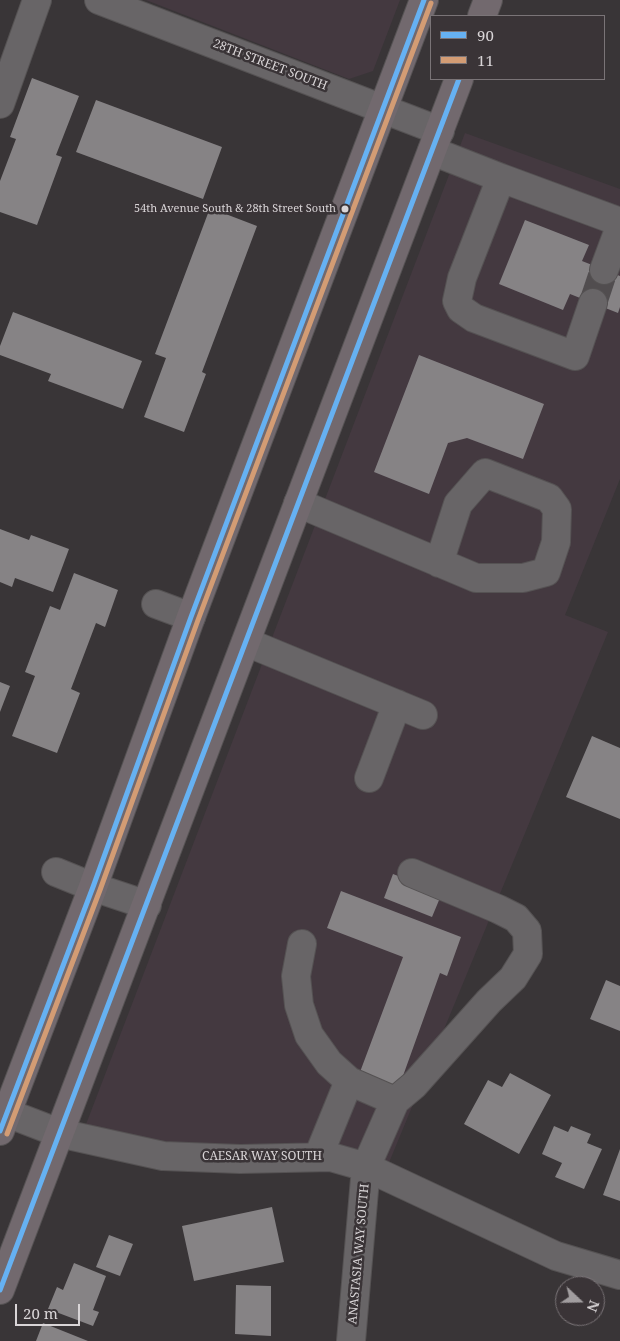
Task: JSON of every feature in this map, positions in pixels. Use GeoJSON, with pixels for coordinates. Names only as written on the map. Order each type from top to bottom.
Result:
{"type":"FeatureCollection","features":[{"type":"Feature","properties":{"kind":"main road"},"geometry":{"type":"LineString","coordinates":[[3,1122],[93,887],[192,617],[424,0]]}},
{"type":"Feature","properties":{"kind":"main road"},"geometry":{"type":"LineString","coordinates":[[482,15],[488,0]]}},
{"type":"Feature","properties":{"kind":"main road"},"geometry":{"type":"LineString","coordinates":[[0,1290],[459,80]]}},
{"type":"Feature","properties":{"kind":"street"},"geometry":{"type":"LineString","coordinates":[[0,104],[37,0]]}},
{"type":"Feature","properties":{"kind":"street","name":"28TH STREET SOUTH"},"geometry":{"type":"LineString","coordinates":[[99,0],[147,8],[382,108],[501,178],[620,222]]}},
{"type":"Feature","properties":{"kind":"street"},"geometry":{"type":"LineString","coordinates":[[501,178],[462,278],[457,301],[461,309],[474,318],[574,356],[592,303]]}},
{"type":"Feature","properties":{"kind":"street"},"geometry":{"type":"LineString","coordinates":[[604,270],[620,227]]}},
{"type":"Feature","properties":{"kind":"street"},"geometry":{"type":"LineString","coordinates":[[298,504],[439,563],[476,578],[523,578],[546,572],[556,542],[557,509],[549,498],[486,474],[458,504],[439,563]]}},
{"type":"Feature","properties":{"kind":"street"},"geometry":{"type":"LineString","coordinates":[[156,604],[192,617]]}},
{"type":"Feature","properties":{"kind":"street"},"geometry":{"type":"LineString","coordinates":[[246,642],[423,715]]}},
{"type":"Feature","properties":{"kind":"street"},"geometry":{"type":"LineString","coordinates":[[369,778],[397,704]]}},
{"type":"Feature","properties":{"kind":"street"},"geometry":{"type":"LineString","coordinates":[[56,872],[147,905]]}},
{"type":"Feature","properties":{"kind":"street"},"geometry":{"type":"LineString","coordinates":[[302,944],[296,976],[299,1006],[309,1034],[329,1062],[349,1081],[394,1101],[414,1084],[489,1001],[513,978],[528,954],[527,931],[516,918],[412,873]]}},
{"type":"Feature","properties":{"kind":"street"},"geometry":{"type":"LineString","coordinates":[[318,1157],[349,1081]]}},
{"type":"Feature","properties":{"kind":"street","name":"ANASTASIA WAY SOUTH"},"geometry":{"type":"LineString","coordinates":[[351,1341],[366,1167],[394,1101]]}},
{"type":"Feature","properties":{"kind":"street","name":"CAESAR WAY SOUTH"},"geometry":{"type":"LineString","coordinates":[[3,1122],[163,1156],[240,1158],[331,1157],[366,1167],[556,1256],[620,1275]]}},
{"type":"Feature","properties":{"kind":"shaded area"},"geometry":{"type":"Polygon","coordinates":[[[146,0],[400,0],[373,71],[349,79],[146,0]]]}},
{"type":"Feature","properties":{"kind":"shaded area"},"geometry":{"type":"Polygon","coordinates":[[[465,133],[620,189],[620,479],[565,615],[608,632],[388,1165],[239,1147],[164,1144],[85,1127],[465,133]]]}},
{"type":"Feature","properties":{"kind":"building"},"geometry":{"type":"Polygon","coordinates":[[[32,78],[79,96],[56,155],[62,157],[37,225],[0,212],[0,181],[16,139],[10,137],[32,78]]]}},
{"type":"Feature","properties":{"kind":"building"},"geometry":{"type":"Polygon","coordinates":[[[96,100],[222,147],[203,199],[76,152],[96,100]]]}},
{"type":"Feature","properties":{"kind":"building"},"geometry":{"type":"Polygon","coordinates":[[[210,208],[257,226],[202,372],[206,374],[184,432],[144,417],[166,358],[155,354],[210,208]]]}},
{"type":"Feature","properties":{"kind":"building"},"geometry":{"type":"Polygon","coordinates":[[[525,220],[589,245],[582,261],[620,276],[620,307],[618,313],[570,294],[563,310],[499,284],[525,220]]]}},
{"type":"Feature","properties":{"kind":"building"},"geometry":{"type":"Polygon","coordinates":[[[13,312],[142,361],[123,409],[48,381],[51,374],[0,355],[0,346],[13,312]]]}},
{"type":"Feature","properties":{"kind":"building"},"geometry":{"type":"Polygon","coordinates":[[[419,355],[544,404],[523,459],[467,438],[448,443],[429,494],[374,472],[419,355]]]}},
{"type":"Feature","properties":{"kind":"building"},"geometry":{"type":"Polygon","coordinates":[[[0,529],[29,540],[31,535],[69,549],[53,592],[15,578],[12,587],[0,582],[0,529]]]}},
{"type":"Feature","properties":{"kind":"building"},"geometry":{"type":"Polygon","coordinates":[[[74,573],[118,590],[105,627],[96,623],[71,689],[80,693],[57,753],[12,736],[35,676],[25,672],[50,606],[60,610],[74,573]]]}},
{"type":"Feature","properties":{"kind":"building"},"geometry":{"type":"Polygon","coordinates":[[[0,682],[10,686],[0,712],[0,682]]]}},
{"type":"Feature","properties":{"kind":"building"},"geometry":{"type":"Polygon","coordinates":[[[592,736],[620,748],[620,819],[566,797],[592,736]]]}},
{"type":"Feature","properties":{"kind":"building"},"geometry":{"type":"Polygon","coordinates":[[[393,874],[442,893],[432,917],[384,898],[393,874]]]}},
{"type":"Feature","properties":{"kind":"building"},"geometry":{"type":"Polygon","coordinates":[[[341,891],[461,937],[447,976],[440,973],[399,1087],[360,1072],[403,957],[327,928],[341,891]]]}},
{"type":"Feature","properties":{"kind":"building"},"geometry":{"type":"Polygon","coordinates":[[[606,980],[620,986],[620,1031],[590,1019],[606,980]]]}},
{"type":"Feature","properties":{"kind":"building"},"geometry":{"type":"Polygon","coordinates":[[[510,1073],[551,1095],[519,1154],[464,1124],[488,1080],[502,1087],[510,1073]]]}},
{"type":"Feature","properties":{"kind":"building"},"geometry":{"type":"Polygon","coordinates":[[[554,1126],[568,1132],[571,1126],[591,1134],[587,1143],[602,1149],[584,1189],[555,1177],[562,1163],[542,1154],[554,1126]]]}},
{"type":"Feature","properties":{"kind":"building"},"geometry":{"type":"Polygon","coordinates":[[[620,1149],[620,1201],[603,1195],[620,1149]]]}},
{"type":"Feature","properties":{"kind":"building"},"geometry":{"type":"Polygon","coordinates":[[[272,1207],[284,1262],[194,1281],[182,1226],[272,1207]]]}},
{"type":"Feature","properties":{"kind":"building"},"geometry":{"type":"Polygon","coordinates":[[[109,1235],[133,1244],[120,1276],[96,1267],[109,1235]]]}},
{"type":"Feature","properties":{"kind":"building"},"geometry":{"type":"Polygon","coordinates":[[[74,1263],[106,1276],[93,1310],[99,1312],[93,1326],[48,1309],[57,1287],[63,1290],[74,1263]]]}},
{"type":"Feature","properties":{"kind":"building"},"geometry":{"type":"Polygon","coordinates":[[[236,1285],[271,1286],[271,1336],[235,1334],[236,1285]]]}},
{"type":"Feature","properties":{"kind":"building"},"geometry":{"type":"Polygon","coordinates":[[[43,1323],[88,1341],[36,1341],[43,1323]]]}},
{"type":"Feature","properties":{"kind":"tunnel"},"geometry":{"type":"LineString","coordinates":[[593,303],[604,270]]}},
{"type":"Feature","properties":{"kind":"transit line","name":"90"},"geometry":{"type":"LineString","coordinates":[[0,1131],[93,887],[191,617],[424,0]]}},
{"type":"Feature","properties":{"kind":"transit line","name":"11"},"geometry":{"type":"LineString","coordinates":[[7,1134],[100,890],[198,620],[431,3]]}},
{"type":"Feature","properties":{"kind":"transit line","name":"90"},"geometry":{"type":"LineString","coordinates":[[0,1290],[459,80]]}},
{"type":"Feature","properties":{"kind":"place","name":"54th Avenue South & 28th Street South"},"geometry":{"type":"Point","coordinates":[345,209]}}]}
